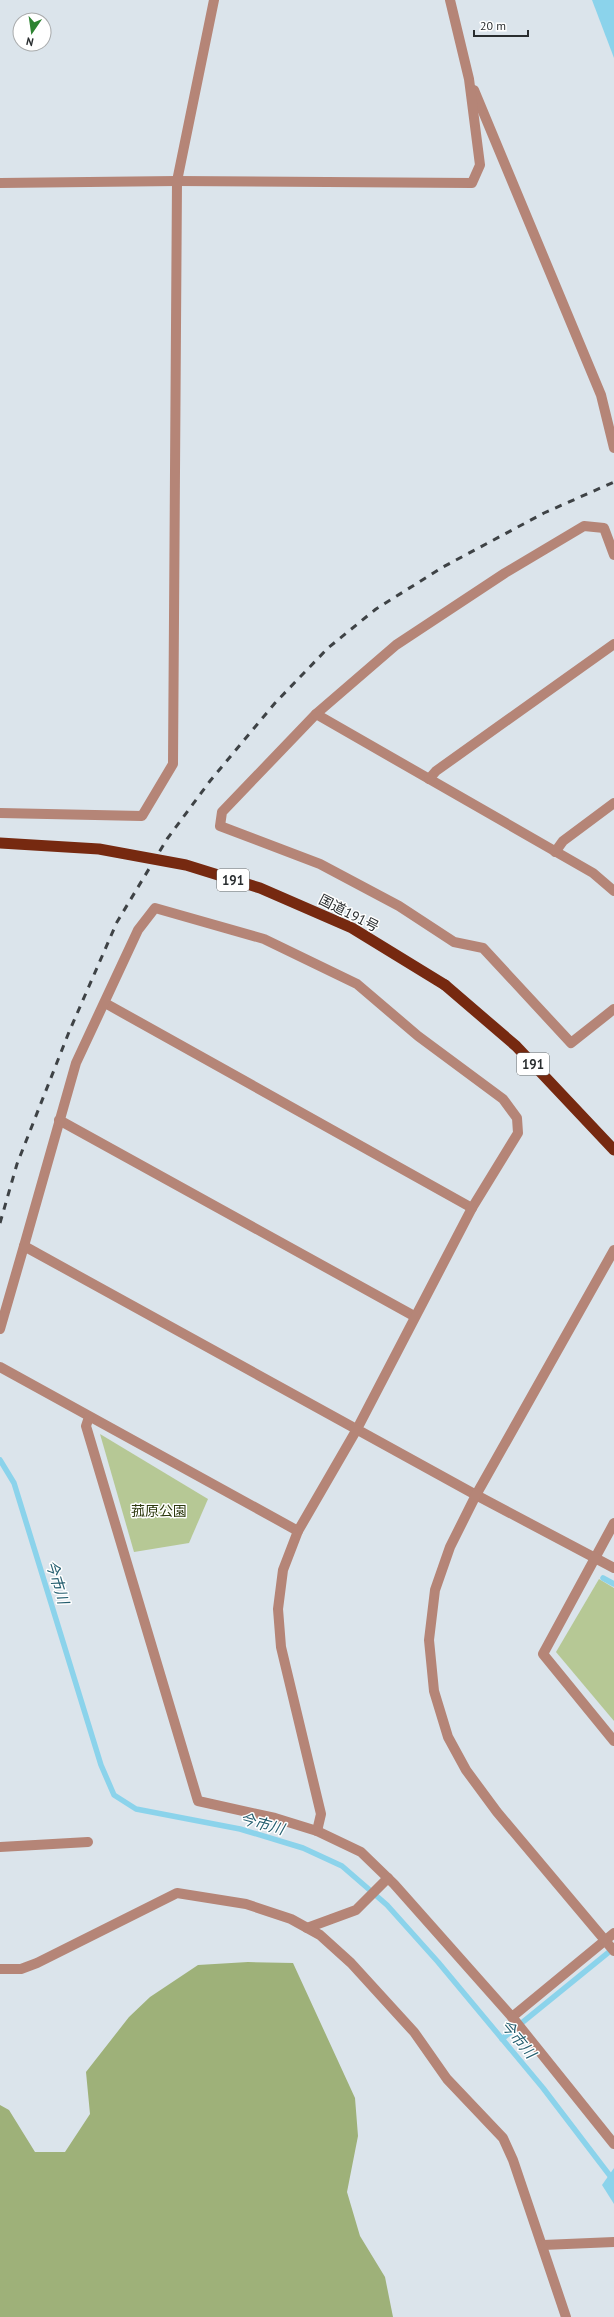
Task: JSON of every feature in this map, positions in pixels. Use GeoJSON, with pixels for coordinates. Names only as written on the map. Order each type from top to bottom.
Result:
{"type":"FeatureCollection","features":[{"type":"Feature","properties":{"kind":"highway","name":"国道191号"},"geometry":{"type":"LineString","coordinates":[[0,843],[99,849],[186,865],[260,888],[352,928],[445,985],[516,1046],[614,1150]]}},
{"type":"Feature","properties":{"kind":"street"},"geometry":{"type":"LineString","coordinates":[[0,813],[142,816],[173,764],[177,181],[214,0]]}},
{"type":"Feature","properties":{"kind":"street"},"geometry":{"type":"LineString","coordinates":[[0,183],[177,181],[472,183],[480,165],[469,79],[450,0]]}},
{"type":"Feature","properties":{"kind":"street"},"geometry":{"type":"LineString","coordinates":[[469,79],[601,395],[614,448]]}},
{"type":"Feature","properties":{"kind":"street"},"geometry":{"type":"LineString","coordinates":[[614,555],[604,528],[584,526],[505,573],[396,645],[316,714],[222,812],[220,826],[320,864],[399,906],[454,942],[483,948],[571,1043],[614,1009]]}},
{"type":"Feature","properties":{"kind":"street"},"geometry":{"type":"LineString","coordinates":[[429,779],[436,771],[614,644]]}},
{"type":"Feature","properties":{"kind":"street"},"geometry":{"type":"LineString","coordinates":[[316,714],[593,873],[614,891]]}},
{"type":"Feature","properties":{"kind":"street"},"geometry":{"type":"LineString","coordinates":[[555,852],[563,841],[614,804]]}},
{"type":"Feature","properties":{"kind":"street"},"geometry":{"type":"LineString","coordinates":[[0,1329],[76,1063],[138,930],[155,908],[264,939],[357,984],[418,1036],[503,1099],[517,1118],[518,1133],[472,1208],[414,1316],[357,1429],[298,1531],[283,1570],[278,1609],[281,1647],[321,1814],[317,1831]]}},
{"type":"Feature","properties":{"kind":"street"},"geometry":{"type":"LineString","coordinates":[[105,1003],[472,1208]]}},
{"type":"Feature","properties":{"kind":"street"},"geometry":{"type":"LineString","coordinates":[[59,1120],[414,1316]]}},
{"type":"Feature","properties":{"kind":"street"},"geometry":{"type":"LineString","coordinates":[[24,1246],[476,1495],[614,1568]]}},
{"type":"Feature","properties":{"kind":"street"},"geometry":{"type":"LineString","coordinates":[[614,1250],[476,1495],[450,1547],[436,1590],[429,1640],[434,1692],[448,1737],[466,1770],[497,1812],[614,1951]]}},
{"type":"Feature","properties":{"kind":"street"},"geometry":{"type":"LineString","coordinates":[[0,1367],[298,1531]]}},
{"type":"Feature","properties":{"kind":"street"},"geometry":{"type":"LineString","coordinates":[[89,1417],[86,1426],[198,1801],[275,1818],[317,1831],[361,1852],[512,2017],[614,2144]]}},
{"type":"Feature","properties":{"kind":"street"},"geometry":{"type":"LineString","coordinates":[[614,1523],[594,1557],[543,1654],[614,1741]]}},
{"type":"Feature","properties":{"kind":"street"},"geometry":{"type":"LineString","coordinates":[[0,1847],[88,1842]]}},
{"type":"Feature","properties":{"kind":"street"},"geometry":{"type":"LineString","coordinates":[[307,1928],[341,1916],[359,1906],[386,1881]]}},
{"type":"Feature","properties":{"kind":"street"},"geometry":{"type":"LineString","coordinates":[[1,1971],[21,1969],[37,1963],[176,1894],[246,1904],[291,1919],[320,1935],[351,1963],[414,2032],[447,2079],[503,2138],[543,2246],[566,2317]]}},
{"type":"Feature","properties":{"kind":"street"},"geometry":{"type":"LineString","coordinates":[[512,2017],[614,1933]]}},
{"type":"Feature","properties":{"kind":"street"},"geometry":{"type":"LineString","coordinates":[[543,2246],[614,2242]]}},
{"type":"Feature","properties":{"kind":"green space","name":"菰原公園"},"geometry":{"type":"Polygon","coordinates":[[[100,1434],[208,1499],[189,1543],[134,1552],[100,1434]]]}},
{"type":"Feature","properties":{"kind":"green space"},"geometry":{"type":"Polygon","coordinates":[[[599,1579],[614,1588],[614,1721],[556,1652],[599,1579]]]}},
{"type":"Feature","properties":{"kind":"green space"},"geometry":{"type":"Polygon","coordinates":[[[248,1962],[293,1963],[355,2098],[358,2136],[347,2192],[360,2236],[385,2277],[393,2317],[0,2317],[0,2105],[9,2110],[35,2152],[65,2152],[90,2114],[86,2072],[129,2017],[150,1997],[198,1965],[248,1962]]]}},
{"type":"Feature","properties":{"kind":"water"},"geometry":{"type":"Polygon","coordinates":[[[592,0],[614,0],[614,58],[592,0]]]}},
{"type":"Feature","properties":{"kind":"water"},"geometry":{"type":"Polygon","coordinates":[[[614,2168],[614,2204],[602,2185],[614,2168]]]}},
{"type":"Feature","properties":{"kind":"waterway","name":"今市川"},"geometry":{"type":"LineString","coordinates":[[0,1460],[14,1483],[101,1765],[114,1795],[136,1809],[240,1829],[303,1848],[342,1866],[387,1905],[438,1962],[543,2088],[614,2181]]}},
{"type":"Feature","properties":{"kind":"waterway"},"geometry":{"type":"LineString","coordinates":[[603,1578],[614,1584]]}},
{"type":"Feature","properties":{"kind":"waterway"},"geometry":{"type":"LineString","coordinates":[[502,2039],[614,1948]]}},
{"type":"Feature","properties":{"kind":"railway"},"geometry":{"type":"LineString","coordinates":[[0,1223],[17,1164],[69,1032],[117,922],[167,839],[210,781],[275,703],[328,648],[376,609],[443,567],[544,513],[614,482]]}}]}
